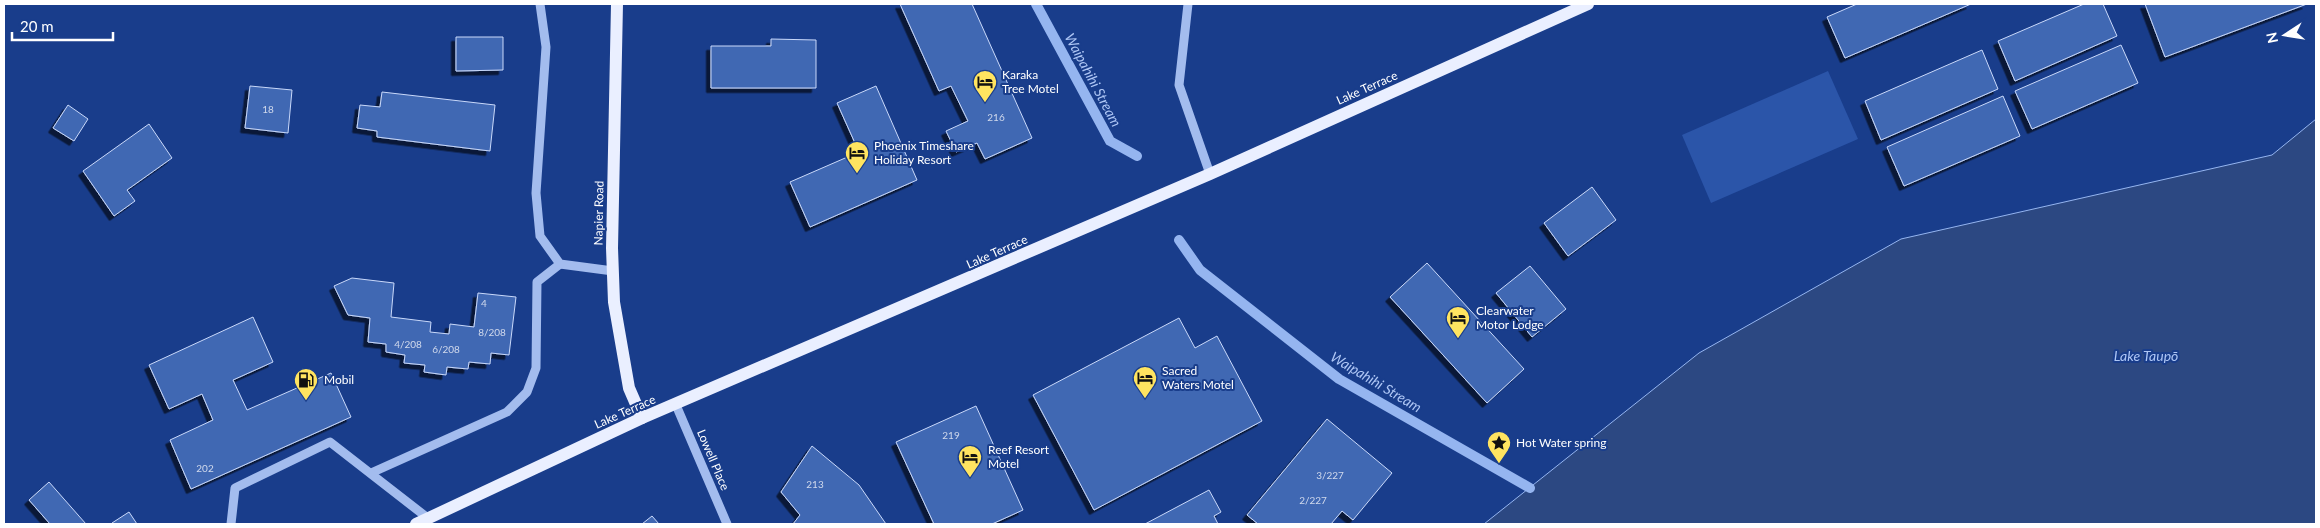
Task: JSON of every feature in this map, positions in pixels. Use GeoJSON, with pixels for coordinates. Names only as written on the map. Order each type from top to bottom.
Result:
{"type":"FeatureCollection","features":[{"type":"Feature","properties":{"kind":"main road","name":"Napier Road"},"geometry":{"type":"LineString","coordinates":[[617,4],[614,302],[629,388],[642,418]]}},
{"type":"Feature","properties":{"kind":"main road","name":"Lake Terrace"},"geometry":{"type":"LineString","coordinates":[[416,524],[642,418],[676,406],[1210,174],[1588,4]]}},
{"type":"Feature","properties":{"kind":"street"},"geometry":{"type":"LineString","coordinates":[[540,4],[546,47],[536,193],[540,236],[560,264]]}},
{"type":"Feature","properties":{"kind":"street"},"geometry":{"type":"LineString","coordinates":[[1188,4],[1179,85],[1210,174]]}},
{"type":"Feature","properties":{"kind":"street"},"geometry":{"type":"LineString","coordinates":[[371,473],[508,412],[527,392],[536,368],[537,282],[560,264],[613,271]]}},
{"type":"Feature","properties":{"kind":"street","name":"Lowell Place"},"geometry":{"type":"LineString","coordinates":[[676,406],[727,524]]}},
{"type":"Feature","properties":{"kind":"street"},"geometry":{"type":"LineString","coordinates":[[231,524],[235,488],[330,442],[429,519]]}},
{"type":"Feature","properties":{"kind":"shaded area"},"geometry":{"type":"Polygon","coordinates":[[[1828,71],[1858,139],[1711,203],[1682,135],[1828,71]]]}},
{"type":"Feature","properties":{"kind":"water","name":"Lake Taupō"},"geometry":{"type":"Polygon","coordinates":[[[2316,119],[2316,524],[1484,524],[1699,353],[1901,239],[2272,155],[2316,119]]]}},
{"type":"Feature","properties":{"kind":"building"},"geometry":{"type":"Polygon","coordinates":[[[900,4],[972,4],[1032,138],[985,159],[977,143],[956,152],[946,131],[968,121],[951,86],[939,91],[900,4]]]}},
{"type":"Feature","properties":{"kind":"building"},"geometry":{"type":"Polygon","coordinates":[[[1857,4],[1971,4],[1845,58],[1827,17],[1857,4]]]}},
{"type":"Feature","properties":{"kind":"building"},"geometry":{"type":"Polygon","coordinates":[[[2084,4],[2103,4],[2117,36],[2015,81],[1998,41],[2084,4]]]}},
{"type":"Feature","properties":{"kind":"building"},"geometry":{"type":"Polygon","coordinates":[[[2145,4],[2307,4],[2165,57],[2145,4]]]}},
{"type":"Feature","properties":{"kind":"building"},"geometry":{"type":"Polygon","coordinates":[[[456,37],[503,37],[503,70],[456,71],[456,37]]]}},
{"type":"Feature","properties":{"kind":"building"},"geometry":{"type":"Polygon","coordinates":[[[771,39],[816,40],[816,88],[711,88],[711,46],[771,46],[771,39]]]}},
{"type":"Feature","properties":{"kind":"building"},"geometry":{"type":"Polygon","coordinates":[[[2121,45],[2138,83],[2032,129],[2015,91],[2121,45]]]}},
{"type":"Feature","properties":{"kind":"building"},"geometry":{"type":"Polygon","coordinates":[[[1982,50],[1998,89],[1881,140],[1865,101],[1982,50]]]}},
{"type":"Feature","properties":{"kind":"building"},"geometry":{"type":"Polygon","coordinates":[[[250,86],[292,90],[288,133],[245,128],[250,86]]]}},
{"type":"Feature","properties":{"kind":"building"},"geometry":{"type":"Polygon","coordinates":[[[876,86],[917,180],[810,227],[790,182],[859,152],[837,103],[876,86]]]}},
{"type":"Feature","properties":{"kind":"building"},"geometry":{"type":"Polygon","coordinates":[[[382,92],[495,105],[490,151],[377,137],[377,131],[357,128],[360,105],[380,107],[382,92]]]}},
{"type":"Feature","properties":{"kind":"building"},"geometry":{"type":"Polygon","coordinates":[[[2003,96],[2020,136],[1904,186],[1887,147],[2003,96]]]}},
{"type":"Feature","properties":{"kind":"building"},"geometry":{"type":"Polygon","coordinates":[[[68,105],[88,119],[74,141],[53,128],[68,105]]]}},
{"type":"Feature","properties":{"kind":"building"},"geometry":{"type":"Polygon","coordinates":[[[149,124],[172,158],[127,190],[135,201],[114,216],[83,171],[149,124]]]}},
{"type":"Feature","properties":{"kind":"building"},"geometry":{"type":"Polygon","coordinates":[[[1592,187],[1616,220],[1568,256],[1544,223],[1592,187]]]}},
{"type":"Feature","properties":{"kind":"building"},"geometry":{"type":"Polygon","coordinates":[[[1427,263],[1524,369],[1487,403],[1390,297],[1427,263]]]}},
{"type":"Feature","properties":{"kind":"building"},"geometry":{"type":"Polygon","coordinates":[[[1530,266],[1566,309],[1532,337],[1496,293],[1530,266]]]}},
{"type":"Feature","properties":{"kind":"building"},"geometry":{"type":"Polygon","coordinates":[[[352,278],[394,283],[391,317],[431,322],[430,332],[449,334],[450,324],[474,327],[478,293],[516,297],[509,355],[491,353],[490,364],[469,362],[468,369],[447,367],[446,375],[424,372],[425,365],[404,363],[405,355],[386,352],[386,344],[368,342],[370,318],[348,315],[334,286],[352,278]]]}},
{"type":"Feature","properties":{"kind":"building","name":"Mobil"},"geometry":{"type":"Polygon","coordinates":[[[253,317],[273,362],[233,380],[247,410],[331,373],[351,417],[191,489],[170,440],[213,420],[202,394],[169,409],[149,365],[253,317]]]}},
{"type":"Feature","properties":{"kind":"building"},"geometry":{"type":"Polygon","coordinates":[[[1179,318],[1195,348],[1217,336],[1262,421],[1094,510],[1033,395],[1179,318]]]}},
{"type":"Feature","properties":{"kind":"building"},"geometry":{"type":"Polygon","coordinates":[[[976,406],[1023,510],[992,524],[934,524],[896,442],[976,406]]]}},
{"type":"Feature","properties":{"kind":"building"},"geometry":{"type":"Polygon","coordinates":[[[1327,419],[1392,473],[1353,520],[1342,511],[1331,524],[1258,524],[1247,515],[1327,419]]]}},
{"type":"Feature","properties":{"kind":"building"},"geometry":{"type":"Polygon","coordinates":[[[812,446],[859,485],[886,524],[793,524],[800,515],[781,492],[812,446]]]}},
{"type":"Feature","properties":{"kind":"building"},"geometry":{"type":"Polygon","coordinates":[[[49,482],[86,524],[50,524],[29,500],[49,482]]]}},
{"type":"Feature","properties":{"kind":"building"},"geometry":{"type":"Polygon","coordinates":[[[1209,490],[1221,512],[1214,516],[1218,524],[1145,524],[1209,490]]]}},
{"type":"Feature","properties":{"kind":"building"},"geometry":{"type":"Polygon","coordinates":[[[129,512],[137,524],[112,523],[129,512]]]}},
{"type":"Feature","properties":{"kind":"building"},"geometry":{"type":"Polygon","coordinates":[[[652,516],[659,524],[642,524],[652,516]]]}},
{"type":"Feature","properties":{"kind":"waterway","name":"Waipahihi Stream"},"geometry":{"type":"LineString","coordinates":[[1036,4],[1110,141],[1137,156]]}},
{"type":"Feature","properties":{"kind":"waterway","name":"Waipahihi Stream"},"geometry":{"type":"LineString","coordinates":[[1179,240],[1200,270],[1339,379],[1530,488]]}},
{"type":"Feature","properties":{"kind":"place","name":"Karaka Tree Motel"},"geometry":{"type":"Point","coordinates":[985,103]}},
{"type":"Feature","properties":{"kind":"place","name":"Phoenix Timeshare Holiday Resort"},"geometry":{"type":"Point","coordinates":[857,174]}},
{"type":"Feature","properties":{"kind":"place","name":"Clearwater Motor Lodge"},"geometry":{"type":"Point","coordinates":[1458,339]}},
{"type":"Feature","properties":{"kind":"place","name":"Sacred Waters Motel"},"geometry":{"type":"Point","coordinates":[1145,399]}},
{"type":"Feature","properties":{"kind":"place","name":"Mobil"},"geometry":{"type":"Point","coordinates":[306,401]}},
{"type":"Feature","properties":{"kind":"place","name":"Hot Water spring"},"geometry":{"type":"Point","coordinates":[1499,464]}},
{"type":"Feature","properties":{"kind":"place","name":"Reef Resort Motel"},"geometry":{"type":"Point","coordinates":[970,478]}}]}
